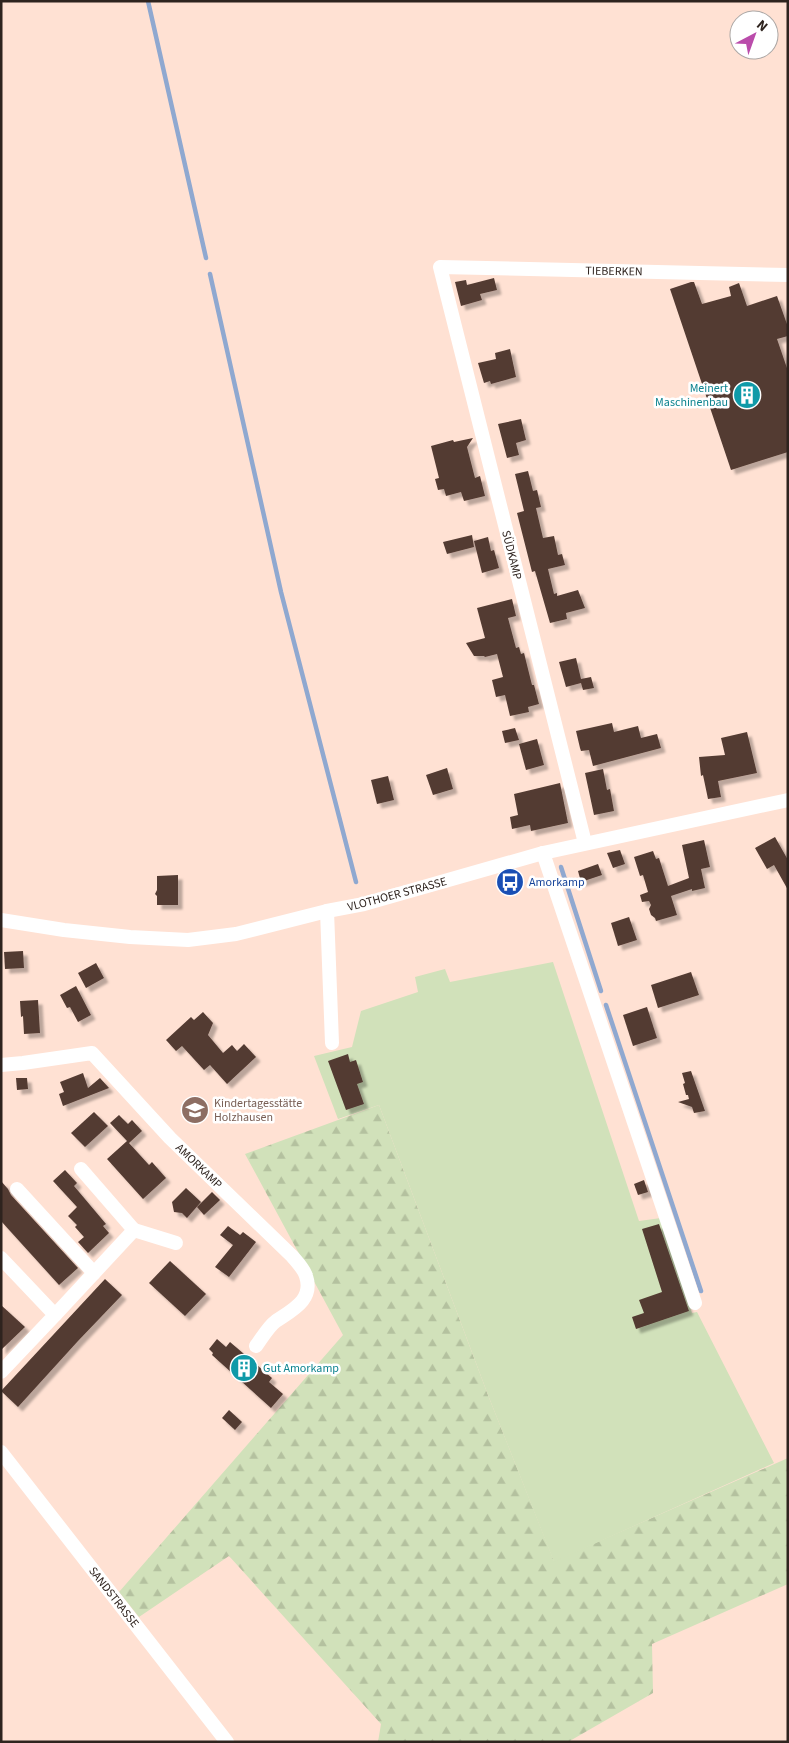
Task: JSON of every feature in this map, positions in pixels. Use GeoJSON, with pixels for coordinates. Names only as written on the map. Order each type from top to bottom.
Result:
{"type":"FeatureCollection","features":[{"type":"Feature","properties":{"kind":"street","name":"TIEBERKEN"},"geometry":{"type":"LineString","coordinates":[[440,267],[788,275]]}},
{"type":"Feature","properties":{"kind":"street","name":"SÜDKAMP"},"geometry":{"type":"LineString","coordinates":[[440,267],[585,843]]}},
{"type":"Feature","properties":{"kind":"street","name":"VLOTHOER STRASSE"},"geometry":{"type":"LineString","coordinates":[[1,920],[130,937],[188,940],[236,934],[327,911],[364,904],[543,853],[788,800]]}},
{"type":"Feature","properties":{"kind":"street"},"geometry":{"type":"LineString","coordinates":[[543,853],[696,1303]]}},
{"type":"Feature","properties":{"kind":"street"},"geometry":{"type":"LineString","coordinates":[[327,911],[332,1043]]}},
{"type":"Feature","properties":{"kind":"street","name":"AMORKAMP"},"geometry":{"type":"LineString","coordinates":[[1,1064],[23,1063],[92,1053],[170,1138],[292,1256],[306,1275],[308,1288],[303,1302],[289,1314],[274,1322],[256,1346]]}},
{"type":"Feature","properties":{"kind":"street"},"geometry":{"type":"LineString","coordinates":[[81,1169],[134,1230],[176,1243]]}},
{"type":"Feature","properties":{"kind":"street"},"geometry":{"type":"LineString","coordinates":[[17,1190],[94,1273]]}},
{"type":"Feature","properties":{"kind":"street"},"geometry":{"type":"LineString","coordinates":[[1,1372],[134,1230]]}},
{"type":"Feature","properties":{"kind":"street"},"geometry":{"type":"LineString","coordinates":[[1,1258],[55,1315]]}},
{"type":"Feature","properties":{"kind":"street","name":"SANDSTRASSE"},"geometry":{"type":"LineString","coordinates":[[1,1452],[228,1742]]}},
{"type":"Feature","properties":{"kind":"green space"},"geometry":{"type":"Polygon","coordinates":[[[553,962],[639,1221],[661,1218],[692,1313],[697,1312],[774,1463],[554,1562],[488,1395],[379,1105],[338,1119],[314,1056],[352,1047],[361,1011],[418,992],[415,977],[445,969],[450,982],[553,962]]]}},
{"type":"Feature","properties":{"kind":"green space"},"geometry":{"type":"Polygon","coordinates":[[[379,1105],[488,1395],[554,1561],[788,1458],[788,1584],[652,1644],[653,1693],[568,1742],[378,1742],[381,1724],[229,1556],[139,1617],[119,1592],[343,1335],[245,1154],[379,1105]]]}},
{"type":"Feature","properties":{"kind":"building"},"geometry":{"type":"Polygon","coordinates":[[[494,278],[497,290],[480,294],[482,300],[461,306],[455,282],[466,280],[467,285],[494,278]]]}},
{"type":"Feature","properties":{"kind":"building","name":"Meinert Maschinenbau"},"geometry":{"type":"Polygon","coordinates":[[[694,282],[702,304],[731,296],[729,287],[739,283],[747,306],[777,296],[788,327],[788,336],[777,339],[788,371],[788,452],[731,470],[670,289],[694,282]]]}},
{"type":"Feature","properties":{"kind":"building"},"geometry":{"type":"Polygon","coordinates":[[[510,349],[516,377],[491,384],[490,381],[484,383],[478,363],[496,359],[495,353],[510,349]]]}},
{"type":"Feature","properties":{"kind":"building"},"geometry":{"type":"Polygon","coordinates":[[[521,419],[526,440],[516,443],[519,455],[507,458],[498,424],[521,419]]]}},
{"type":"Feature","properties":{"kind":"building"},"geometry":{"type":"Polygon","coordinates":[[[473,438],[467,447],[475,478],[480,476],[485,496],[464,501],[461,492],[446,496],[444,489],[438,490],[435,479],[439,478],[431,446],[453,440],[454,442],[473,438]]]}},
{"type":"Feature","properties":{"kind":"building"},"geometry":{"type":"Polygon","coordinates":[[[528,471],[533,491],[537,490],[541,507],[536,508],[543,538],[554,536],[558,555],[562,554],[565,565],[548,569],[554,594],[557,593],[557,596],[578,590],[585,608],[566,613],[567,619],[550,623],[535,571],[532,572],[517,513],[524,511],[515,474],[528,471]]]}},
{"type":"Feature","properties":{"kind":"building"},"geometry":{"type":"Polygon","coordinates":[[[472,535],[474,547],[447,554],[443,542],[472,535]]]}},
{"type":"Feature","properties":{"kind":"building"},"geometry":{"type":"Polygon","coordinates":[[[488,537],[491,551],[494,550],[499,568],[482,573],[474,541],[488,537]]]}},
{"type":"Feature","properties":{"kind":"building"},"geometry":{"type":"Polygon","coordinates":[[[512,599],[516,616],[508,618],[516,648],[519,647],[521,654],[524,653],[539,704],[528,707],[529,712],[510,716],[505,695],[496,697],[492,680],[503,677],[497,654],[485,657],[474,656],[466,643],[485,638],[477,608],[512,599]]]}},
{"type":"Feature","properties":{"kind":"building"},"geometry":{"type":"Polygon","coordinates":[[[576,658],[581,679],[591,677],[594,688],[583,690],[581,683],[566,687],[559,662],[576,658]]]}},
{"type":"Feature","properties":{"kind":"building"},"geometry":{"type":"Polygon","coordinates":[[[612,723],[614,732],[638,726],[641,738],[657,734],[661,748],[593,766],[589,750],[581,751],[576,731],[612,723]]]}},
{"type":"Feature","properties":{"kind":"building"},"geometry":{"type":"Polygon","coordinates":[[[515,728],[519,740],[505,743],[502,731],[515,728]]]}},
{"type":"Feature","properties":{"kind":"building"},"geometry":{"type":"Polygon","coordinates":[[[747,732],[757,773],[718,781],[721,797],[708,799],[703,775],[701,776],[699,757],[725,755],[721,738],[747,732]]]}},
{"type":"Feature","properties":{"kind":"building"},"geometry":{"type":"Polygon","coordinates":[[[537,739],[544,765],[526,770],[519,744],[537,739]]]}},
{"type":"Feature","properties":{"kind":"building"},"geometry":{"type":"Polygon","coordinates":[[[447,768],[453,789],[433,795],[426,775],[447,768]]]}},
{"type":"Feature","properties":{"kind":"building"},"geometry":{"type":"Polygon","coordinates":[[[603,769],[607,790],[610,789],[614,811],[594,815],[585,773],[603,769]]]}},
{"type":"Feature","properties":{"kind":"building"},"geometry":{"type":"Polygon","coordinates":[[[388,776],[394,800],[377,804],[371,780],[388,776]]]}},
{"type":"Feature","properties":{"kind":"building"},"geometry":{"type":"Polygon","coordinates":[[[560,783],[568,823],[531,831],[530,825],[512,829],[510,817],[518,815],[514,794],[560,783]]]}},
{"type":"Feature","properties":{"kind":"building"},"geometry":{"type":"Polygon","coordinates":[[[775,837],[788,860],[788,890],[774,865],[767,869],[755,848],[775,837]]]}},
{"type":"Feature","properties":{"kind":"building"},"geometry":{"type":"Polygon","coordinates":[[[704,840],[710,867],[701,869],[705,888],[692,891],[692,889],[671,896],[677,915],[656,921],[651,915],[649,901],[642,902],[640,895],[648,892],[643,875],[640,876],[634,857],[653,851],[656,859],[659,858],[668,886],[689,878],[682,845],[704,840]]]}},
{"type":"Feature","properties":{"kind":"building"},"geometry":{"type":"Polygon","coordinates":[[[620,850],[625,864],[613,868],[607,853],[620,850]]]}},
{"type":"Feature","properties":{"kind":"building"},"geometry":{"type":"Polygon","coordinates":[[[598,864],[602,875],[581,882],[578,871],[598,864]]]}},
{"type":"Feature","properties":{"kind":"building"},"geometry":{"type":"Polygon","coordinates":[[[178,875],[178,905],[157,905],[157,896],[155,894],[157,890],[157,876],[178,875]]]}},
{"type":"Feature","properties":{"kind":"building"},"geometry":{"type":"Polygon","coordinates":[[[629,917],[637,940],[618,946],[611,923],[629,917]]]}},
{"type":"Feature","properties":{"kind":"building"},"geometry":{"type":"Polygon","coordinates":[[[23,951],[24,968],[5,969],[4,952],[23,951]]]}},
{"type":"Feature","properties":{"kind":"building"},"geometry":{"type":"Polygon","coordinates":[[[96,963],[104,978],[86,988],[78,973],[96,963]]]}},
{"type":"Feature","properties":{"kind":"building"},"geometry":{"type":"Polygon","coordinates":[[[691,972],[699,995],[658,1008],[651,985],[691,972]]]}},
{"type":"Feature","properties":{"kind":"building"},"geometry":{"type":"Polygon","coordinates":[[[76,986],[91,1015],[78,1022],[70,1007],[67,1008],[60,995],[76,986]]]}},
{"type":"Feature","properties":{"kind":"building"},"geometry":{"type":"Polygon","coordinates":[[[38,1000],[40,1033],[24,1034],[20,1001],[38,1000]]]}},
{"type":"Feature","properties":{"kind":"building"},"geometry":{"type":"Polygon","coordinates":[[[647,1007],[657,1038],[633,1046],[623,1015],[647,1007]]]}},
{"type":"Feature","properties":{"kind":"building"},"geometry":{"type":"Polygon","coordinates":[[[203,1012],[213,1023],[208,1035],[223,1053],[232,1045],[237,1051],[244,1044],[256,1057],[227,1084],[210,1065],[204,1070],[182,1046],[176,1051],[166,1040],[191,1017],[194,1020],[203,1012]]]}},
{"type":"Feature","properties":{"kind":"building"},"geometry":{"type":"Polygon","coordinates":[[[348,1054],[350,1062],[356,1060],[363,1082],[357,1084],[364,1104],[346,1110],[328,1061],[348,1054]]]}},
{"type":"Feature","properties":{"kind":"building"},"geometry":{"type":"Polygon","coordinates":[[[691,1071],[705,1111],[694,1113],[692,1107],[678,1102],[689,1099],[683,1084],[685,1083],[682,1073],[691,1071]]]}},
{"type":"Feature","properties":{"kind":"building"},"geometry":{"type":"Polygon","coordinates":[[[83,1073],[88,1088],[100,1078],[109,1088],[63,1106],[59,1094],[64,1092],[60,1082],[83,1073]]]}},
{"type":"Feature","properties":{"kind":"building"},"geometry":{"type":"Polygon","coordinates":[[[16,1078],[27,1078],[28,1089],[17,1090],[16,1078]]]}},
{"type":"Feature","properties":{"kind":"building"},"geometry":{"type":"Polygon","coordinates":[[[94,1112],[108,1126],[85,1147],[71,1133],[94,1112]]]}},
{"type":"Feature","properties":{"kind":"building"},"geometry":{"type":"Polygon","coordinates":[[[119,1115],[128,1124],[132,1120],[142,1131],[129,1143],[149,1165],[152,1162],[166,1178],[143,1199],[107,1159],[127,1141],[110,1123],[119,1115]]]}},
{"type":"Feature","properties":{"kind":"building"},"geometry":{"type":"Polygon","coordinates":[[[65,1170],[77,1183],[74,1186],[106,1224],[103,1226],[109,1233],[88,1253],[78,1242],[84,1237],[75,1227],[77,1225],[68,1216],[77,1207],[53,1181],[65,1170]]]}},
{"type":"Feature","properties":{"kind":"building"},"geometry":{"type":"Polygon","coordinates":[[[644,1180],[648,1192],[638,1195],[634,1184],[644,1180]]]}},
{"type":"Feature","properties":{"kind":"building"},"geometry":{"type":"Polygon","coordinates":[[[1,1181],[11,1195],[78,1268],[59,1285],[1,1221],[1,1181]]]}},
{"type":"Feature","properties":{"kind":"building"},"geometry":{"type":"Polygon","coordinates":[[[186,1188],[201,1202],[187,1218],[182,1213],[174,1212],[172,1202],[186,1188]]]}},
{"type":"Feature","properties":{"kind":"building"},"geometry":{"type":"Polygon","coordinates":[[[212,1192],[220,1200],[204,1215],[197,1207],[212,1192]]]}},
{"type":"Feature","properties":{"kind":"building"},"geometry":{"type":"Polygon","coordinates":[[[659,1224],[689,1311],[636,1329],[632,1317],[644,1313],[639,1300],[662,1292],[642,1229],[659,1224]]]}},
{"type":"Feature","properties":{"kind":"building"},"geometry":{"type":"Polygon","coordinates":[[[228,1226],[240,1235],[243,1232],[256,1242],[229,1277],[215,1267],[233,1245],[220,1235],[228,1226]]]}},
{"type":"Feature","properties":{"kind":"building"},"geometry":{"type":"Polygon","coordinates":[[[170,1261],[206,1294],[185,1316],[149,1283],[170,1261]]]}},
{"type":"Feature","properties":{"kind":"building"},"geometry":{"type":"Polygon","coordinates":[[[105,1279],[122,1295],[18,1407],[1,1391],[105,1279]]]}},
{"type":"Feature","properties":{"kind":"building"},"geometry":{"type":"Polygon","coordinates":[[[1,1305],[25,1327],[1,1350],[1,1305]]]}},
{"type":"Feature","properties":{"kind":"building","name":"Gut Amorkamp"},"geometry":{"type":"Polygon","coordinates":[[[217,1339],[226,1347],[230,1342],[272,1378],[269,1382],[283,1394],[271,1408],[212,1355],[213,1353],[209,1349],[217,1339]]]}},
{"type":"Feature","properties":{"kind":"building"},"geometry":{"type":"Polygon","coordinates":[[[229,1410],[242,1422],[235,1430],[222,1418],[229,1410]]]}},
{"type":"Feature","properties":{"kind":"waterway"},"geometry":{"type":"LineString","coordinates":[[148,1],[206,258]]}},
{"type":"Feature","properties":{"kind":"waterway"},"geometry":{"type":"LineString","coordinates":[[210,274],[281,592],[356,882]]}},
{"type":"Feature","properties":{"kind":"waterway"},"geometry":{"type":"LineString","coordinates":[[561,867],[601,991]]}},
{"type":"Feature","properties":{"kind":"waterway"},"geometry":{"type":"LineString","coordinates":[[606,1005],[701,1291]]}},
{"type":"Feature","properties":{"kind":"place","name":"Meinert Maschinenbau"},"geometry":{"type":"Point","coordinates":[747,395]}},
{"type":"Feature","properties":{"kind":"place","name":"Amorkamp"},"geometry":{"type":"Point","coordinates":[510,882]}},
{"type":"Feature","properties":{"kind":"place","name":"Kindertagesstätte Holzhausen"},"geometry":{"type":"Point","coordinates":[195,1110]}},
{"type":"Feature","properties":{"kind":"place","name":"Gut Amorkamp"},"geometry":{"type":"Point","coordinates":[244,1368]}}]}
